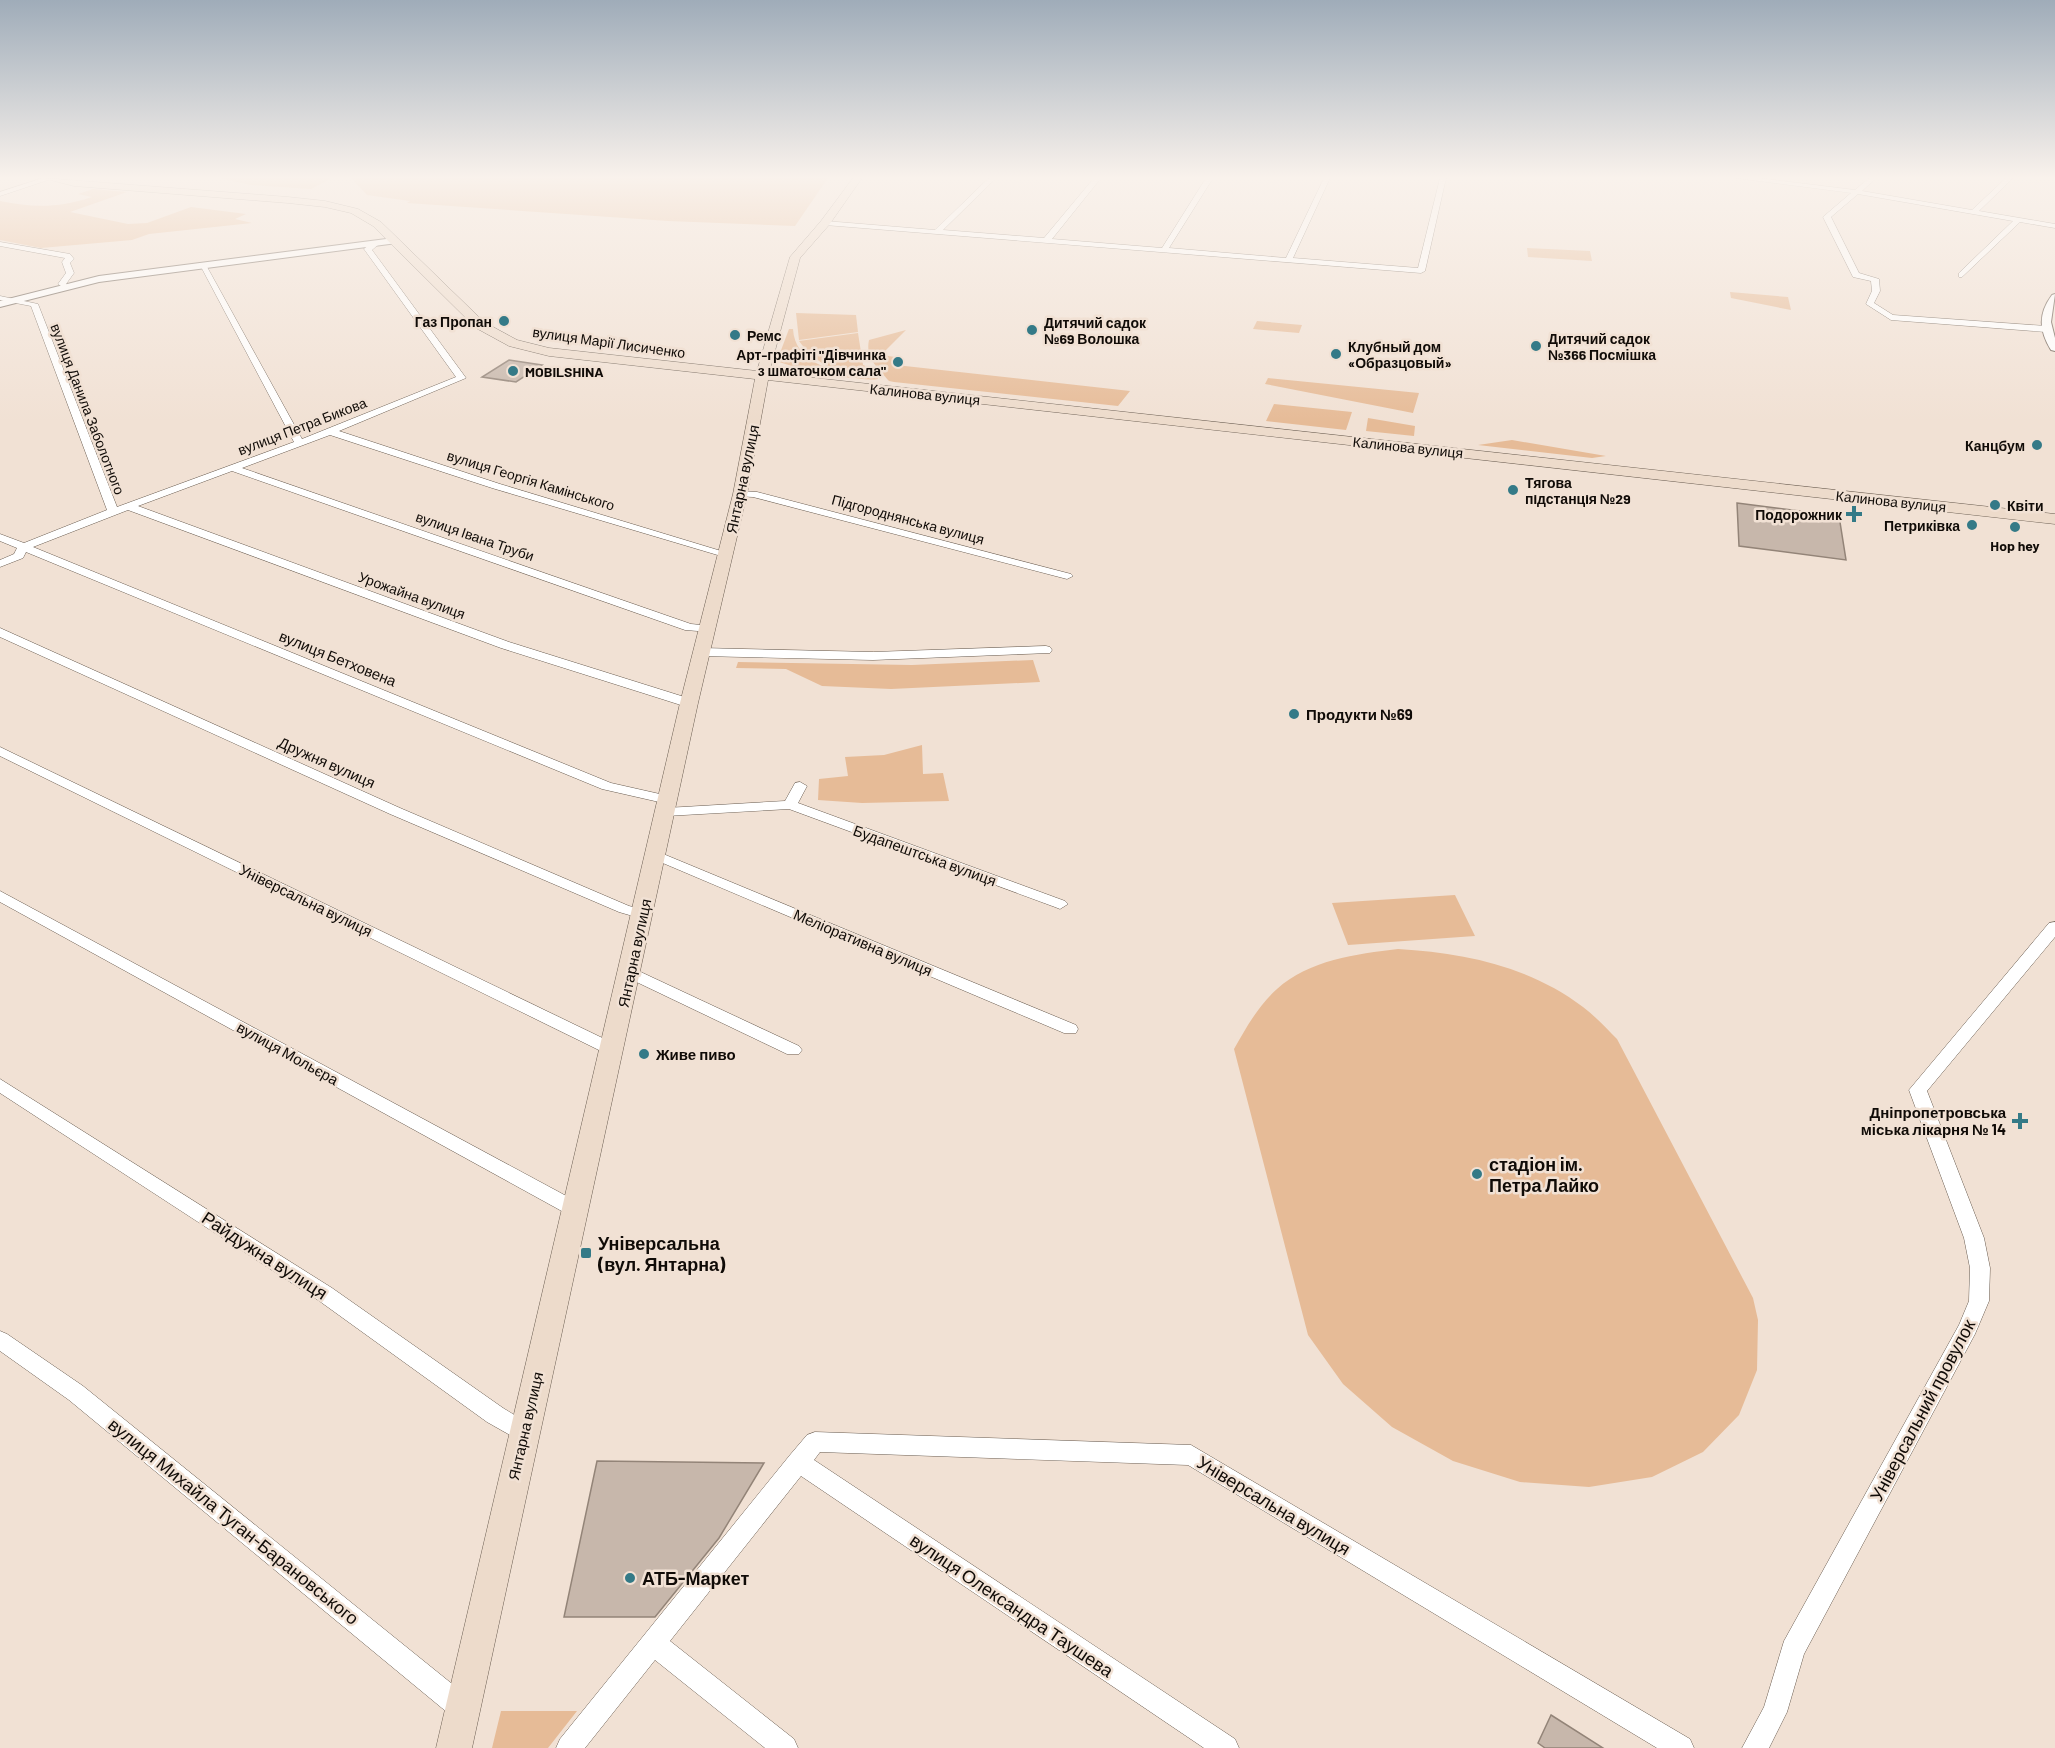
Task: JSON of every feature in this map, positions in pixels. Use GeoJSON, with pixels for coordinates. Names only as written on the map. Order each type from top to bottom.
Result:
{"type":"FeatureCollection","features":[{"type":"Feature","properties":{"kind":"main road","name":"вулиця Марії Лисиченко"},"geometry":{"type":"LineString","coordinates":[[413,260],[480,325],[513,343],[573,355],[761,376]]}},
{"type":"Feature","properties":{"kind":"main road","name":"Янтарна вулиця"},"geometry":{"type":"LineString","coordinates":[[454,1748],[689,703],[740,494],[761,376],[794,260]]}},
{"type":"Feature","properties":{"kind":"main road","name":"Калинова вулиця"},"geometry":{"type":"LineString","coordinates":[[761,376],[2055,519]]}},
{"type":"Feature","properties":{"kind":"street"},"geometry":{"type":"LineString","coordinates":[[64,286],[62,284],[70,273],[66,262],[69,260]]}},
{"type":"Feature","properties":{"kind":"street"},"geometry":{"type":"LineString","coordinates":[[0,304],[64,286],[247,260]]}},
{"type":"Feature","properties":{"kind":"street","name":"вулиця Петра Бикова"},"geometry":{"type":"LineString","coordinates":[[0,564],[19,556],[23,547],[112,511],[233,468],[461,378],[376,260]]}},
{"type":"Feature","properties":{"kind":"street"},"geometry":{"type":"LineString","coordinates":[[1272,260],[1420,271],[1423,260]]}},
{"type":"Feature","properties":{"kind":"street"},"geometry":{"type":"LineString","coordinates":[[1848,260],[1856,275],[1875,279],[1876,291],[1870,304],[1891,317],[2046,329]]}},
{"type":"Feature","properties":{"kind":"street"},"geometry":{"type":"LineString","coordinates":[[1962,275],[1978,260]]}},
{"type":"Feature","properties":{"kind":"street"},"geometry":{"type":"LineString","coordinates":[[202,265],[299,442]]}},
{"type":"Feature","properties":{"kind":"street"},"geometry":{"type":"LineString","coordinates":[[2055,297],[2046,310],[2046,329],[2055,348]]}},
{"type":"Feature","properties":{"kind":"street"},"geometry":{"type":"LineString","coordinates":[[0,298],[11,301]]}},
{"type":"Feature","properties":{"kind":"street","name":"вулиця Данила Заболотного"},"geometry":{"type":"LineString","coordinates":[[11,301],[34,304],[112,511]]}},
{"type":"Feature","properties":{"kind":"street","name":"вулиця Георгія Камінського"},"geometry":{"type":"LineString","coordinates":[[329,431],[496,486],[725,554]]}},
{"type":"Feature","properties":{"kind":"street","name":"вулиця Івана Труби"},"geometry":{"type":"LineString","coordinates":[[233,468],[678,623],[704,640],[873,656],[1046,650]]}},
{"type":"Feature","properties":{"kind":"street","name":"Підгороднянська вулиця"},"geometry":{"type":"LineString","coordinates":[[740,494],[753,494],[1067,576]]}},
{"type":"Feature","properties":{"kind":"street","name":"Урожайна вулиця"},"geometry":{"type":"LineString","coordinates":[[128,506],[505,645],[689,703]]}},
{"type":"Feature","properties":{"kind":"street","name":"вулиця Бетховена"},"geometry":{"type":"LineString","coordinates":[[0,537],[607,786],[667,806]]}},
{"type":"Feature","properties":{"kind":"street"},"geometry":{"type":"LineString","coordinates":[[0,553],[23,547]]}},
{"type":"Feature","properties":{"kind":"street","name":"Дружня вулиця"},"geometry":{"type":"LineString","coordinates":[[0,632],[395,811],[624,909],[643,914]]}},
{"type":"Feature","properties":{"kind":"street","name":"Універсальна вулиця"},"geometry":{"type":"LineString","coordinates":[[0,751],[612,1050]]}},
{"type":"Feature","properties":{"kind":"street"},"geometry":{"type":"LineString","coordinates":[[790,805],[800,786]]}},
{"type":"Feature","properties":{"kind":"street","name":"Будапештська вулиця"},"geometry":{"type":"LineString","coordinates":[[667,806],[790,805],[1060,904]]}},
{"type":"Feature","properties":{"kind":"street","name":"Меліоративна вулиця"},"geometry":{"type":"LineString","coordinates":[[656,855],[1070,1029]]}},
{"type":"Feature","properties":{"kind":"street","name":"вулиця Мольєра"},"geometry":{"type":"LineString","coordinates":[[0,896],[576,1210]]}},
{"type":"Feature","properties":{"kind":"street","name":"Універсальний провулок"},"geometry":{"type":"LineString","coordinates":[[1755,1748],[1775,1712],[1793,1650],[1968,1328],[1979,1300],[1980,1268],[1974,1238],[1918,1090],[2055,927]]}},
{"type":"Feature","properties":{"kind":"street"},"geometry":{"type":"LineString","coordinates":[[630,972],[792,1050]]}},
{"type":"Feature","properties":{"kind":"street","name":"Райдужна вулиця"},"geometry":{"type":"LineString","coordinates":[[0,1085],[325,1293],[495,1415],[524,1433]]}},
{"type":"Feature","properties":{"kind":"street","name":"вулиця Михайла Туган-Барановського"},"geometry":{"type":"LineString","coordinates":[[0,1340],[76,1393],[463,1709]]}},
{"type":"Feature","properties":{"kind":"street","name":"Універсальна вулиця"},"geometry":{"type":"LineString","coordinates":[[798,1462],[815,1442],[1191,1455],[1681,1748]]}},
{"type":"Feature","properties":{"kind":"street"},"geometry":{"type":"LineString","coordinates":[[569,1748],[798,1462]]}},
{"type":"Feature","properties":{"kind":"street","name":"вулиця Олександра Таушева"},"geometry":{"type":"LineString","coordinates":[[798,1462],[1226,1748]]}},
{"type":"Feature","properties":{"kind":"street"},"geometry":{"type":"LineString","coordinates":[[654,1644],[785,1748]]}},
{"type":"Feature","properties":{"kind":"shaded area"},"geometry":{"type":"Polygon","coordinates":[[[1730,292],[1788,297],[1791,310],[1731,298],[1730,292]]]}},
{"type":"Feature","properties":{"kind":"shaded area"},"geometry":{"type":"Polygon","coordinates":[[[796,313],[856,315],[858,332],[799,340],[796,313]]]}},
{"type":"Feature","properties":{"kind":"shaded area"},"geometry":{"type":"Polygon","coordinates":[[[1257,321],[1302,325],[1299,333],[1253,329],[1257,321]]]}},
{"type":"Feature","properties":{"kind":"shaded area"},"geometry":{"type":"Polygon","coordinates":[[[789,329],[793,329],[795,340],[806,356],[824,367],[852,378],[814,373],[779,362],[789,329]]]}},
{"type":"Feature","properties":{"kind":"shaded area"},"geometry":{"type":"Polygon","coordinates":[[[906,330],[881,355],[902,358],[896,365],[1130,391],[1118,406],[889,381],[871,357],[869,340],[906,330]]]}},
{"type":"Feature","properties":{"kind":"shaded area"},"geometry":{"type":"Polygon","coordinates":[[[858,333],[863,365],[873,369],[878,379],[856,378],[834,370],[814,357],[799,341],[858,333]]]}},
{"type":"Feature","properties":{"kind":"shaded area"},"geometry":{"type":"Polygon","coordinates":[[[1268,378],[1419,393],[1413,413],[1265,384],[1268,378]]]}},
{"type":"Feature","properties":{"kind":"shaded area"},"geometry":{"type":"Polygon","coordinates":[[[1274,404],[1352,412],[1346,430],[1266,421],[1274,404]]]}},
{"type":"Feature","properties":{"kind":"shaded area"},"geometry":{"type":"Polygon","coordinates":[[[1368,418],[1415,426],[1414,436],[1366,431],[1368,418]]]}},
{"type":"Feature","properties":{"kind":"shaded area"},"geometry":{"type":"Polygon","coordinates":[[[1512,440],[1606,456],[1592,458],[1478,445],[1512,440]]]}},
{"type":"Feature","properties":{"kind":"shaded area"},"geometry":{"type":"Polygon","coordinates":[[[1033,660],[1040,682],[891,689],[822,686],[786,669],[736,668],[738,662],[912,665],[1033,660]]]}},
{"type":"Feature","properties":{"kind":"shaded area"},"geometry":{"type":"Polygon","coordinates":[[[922,745],[923,774],[943,773],[949,801],[862,803],[818,800],[819,779],[848,776],[845,757],[884,755],[922,745]]]}},
{"type":"Feature","properties":{"kind":"shaded area"},"geometry":{"type":"Polygon","coordinates":[[[1455,895],[1475,936],[1348,945],[1332,903],[1455,895]]]}},
{"type":"Feature","properties":{"kind":"shaded area","name":"стадіон ім. Петра Лайко"},"geometry":{"type":"Polygon","coordinates":[[[1398,949],[1471,958],[1541,981],[1583,1007],[1617,1039],[1753,1298],[1758,1320],[1757,1370],[1739,1415],[1703,1452],[1652,1477],[1589,1487],[1520,1482],[1453,1461],[1392,1427],[1343,1384],[1308,1335],[1234,1049],[1264,1003],[1290,979],[1334,960],[1398,949]]]}},
{"type":"Feature","properties":{"kind":"shaded area"},"geometry":{"type":"Polygon","coordinates":[[[501,1711],[577,1711],[548,1748],[492,1748],[501,1711]]]}},
{"type":"Feature","properties":{"kind":"building","name":"MOBILSHINA"},"geometry":{"type":"Polygon","coordinates":[[[509,360],[542,365],[516,382],[482,377],[509,360]]]}},
{"type":"Feature","properties":{"kind":"building"},"geometry":{"type":"Polygon","coordinates":[[[1737,503],[1839,516],[1846,560],[1739,546],[1737,503]]]}},
{"type":"Feature","properties":{"kind":"building","name":"АТБ-Маркет"},"geometry":{"type":"Polygon","coordinates":[[[597,1461],[764,1463],[719,1538],[655,1617],[564,1617],[597,1461]]]}},
{"type":"Feature","properties":{"kind":"building"},"geometry":{"type":"Polygon","coordinates":[[[1551,1715],[1603,1748],[1545,1748],[1538,1743],[1551,1715]]]}},
{"type":"Feature","properties":{"kind":"place","name":"Газ Пропан"},"geometry":{"type":"Point","coordinates":[504,321]}},
{"type":"Feature","properties":{"kind":"place","name":"Дитячий садок №69 Волошка"},"geometry":{"type":"Point","coordinates":[1032,330]}},
{"type":"Feature","properties":{"kind":"place","name":"Ремс"},"geometry":{"type":"Point","coordinates":[735,335]}},
{"type":"Feature","properties":{"kind":"place","name":"Дитячий садок №366 Посмішка"},"geometry":{"type":"Point","coordinates":[1536,346]}},
{"type":"Feature","properties":{"kind":"place","name":"Клубный дом «Образцовый»"},"geometry":{"type":"Point","coordinates":[1336,354]}},
{"type":"Feature","properties":{"kind":"place","name":"Арт-графіті \"Дівчинка з шматочком сала\""},"geometry":{"type":"Point","coordinates":[898,362]}},
{"type":"Feature","properties":{"kind":"place","name":"MOBILSHINA"},"geometry":{"type":"Point","coordinates":[513,371]}},
{"type":"Feature","properties":{"kind":"place","name":"Канцбум"},"geometry":{"type":"Point","coordinates":[2037,445]}},
{"type":"Feature","properties":{"kind":"place","name":"Тягова пiдстанцiя №29"},"geometry":{"type":"Point","coordinates":[1513,490]}},
{"type":"Feature","properties":{"kind":"place","name":"Квіти"},"geometry":{"type":"Point","coordinates":[1995,505]}},
{"type":"Feature","properties":{"kind":"place","name":"Подорожник"},"geometry":{"type":"Point","coordinates":[1854,514]}},
{"type":"Feature","properties":{"kind":"place","name":"Петриківка"},"geometry":{"type":"Point","coordinates":[1972,525]}},
{"type":"Feature","properties":{"kind":"place","name":"Hop hey"},"geometry":{"type":"Point","coordinates":[2015,527]}},
{"type":"Feature","properties":{"kind":"place","name":"Продукти №69"},"geometry":{"type":"Point","coordinates":[1294,714]}},
{"type":"Feature","properties":{"kind":"place","name":"Живе пиво"},"geometry":{"type":"Point","coordinates":[644,1054]}},
{"type":"Feature","properties":{"kind":"place","name":"Дніпропетровська міська лікарня № 14"},"geometry":{"type":"Point","coordinates":[2020,1121]}},
{"type":"Feature","properties":{"kind":"place","name":"стадіон ім. Петра Лайко"},"geometry":{"type":"Point","coordinates":[1477,1174]}},
{"type":"Feature","properties":{"kind":"place","name":"Універсальна (вул. Янтарна)"},"geometry":{"type":"Point","coordinates":[586,1253]}},
{"type":"Feature","properties":{"kind":"place","name":"АТБ-Маркет"},"geometry":{"type":"Point","coordinates":[630,1578]}}]}
